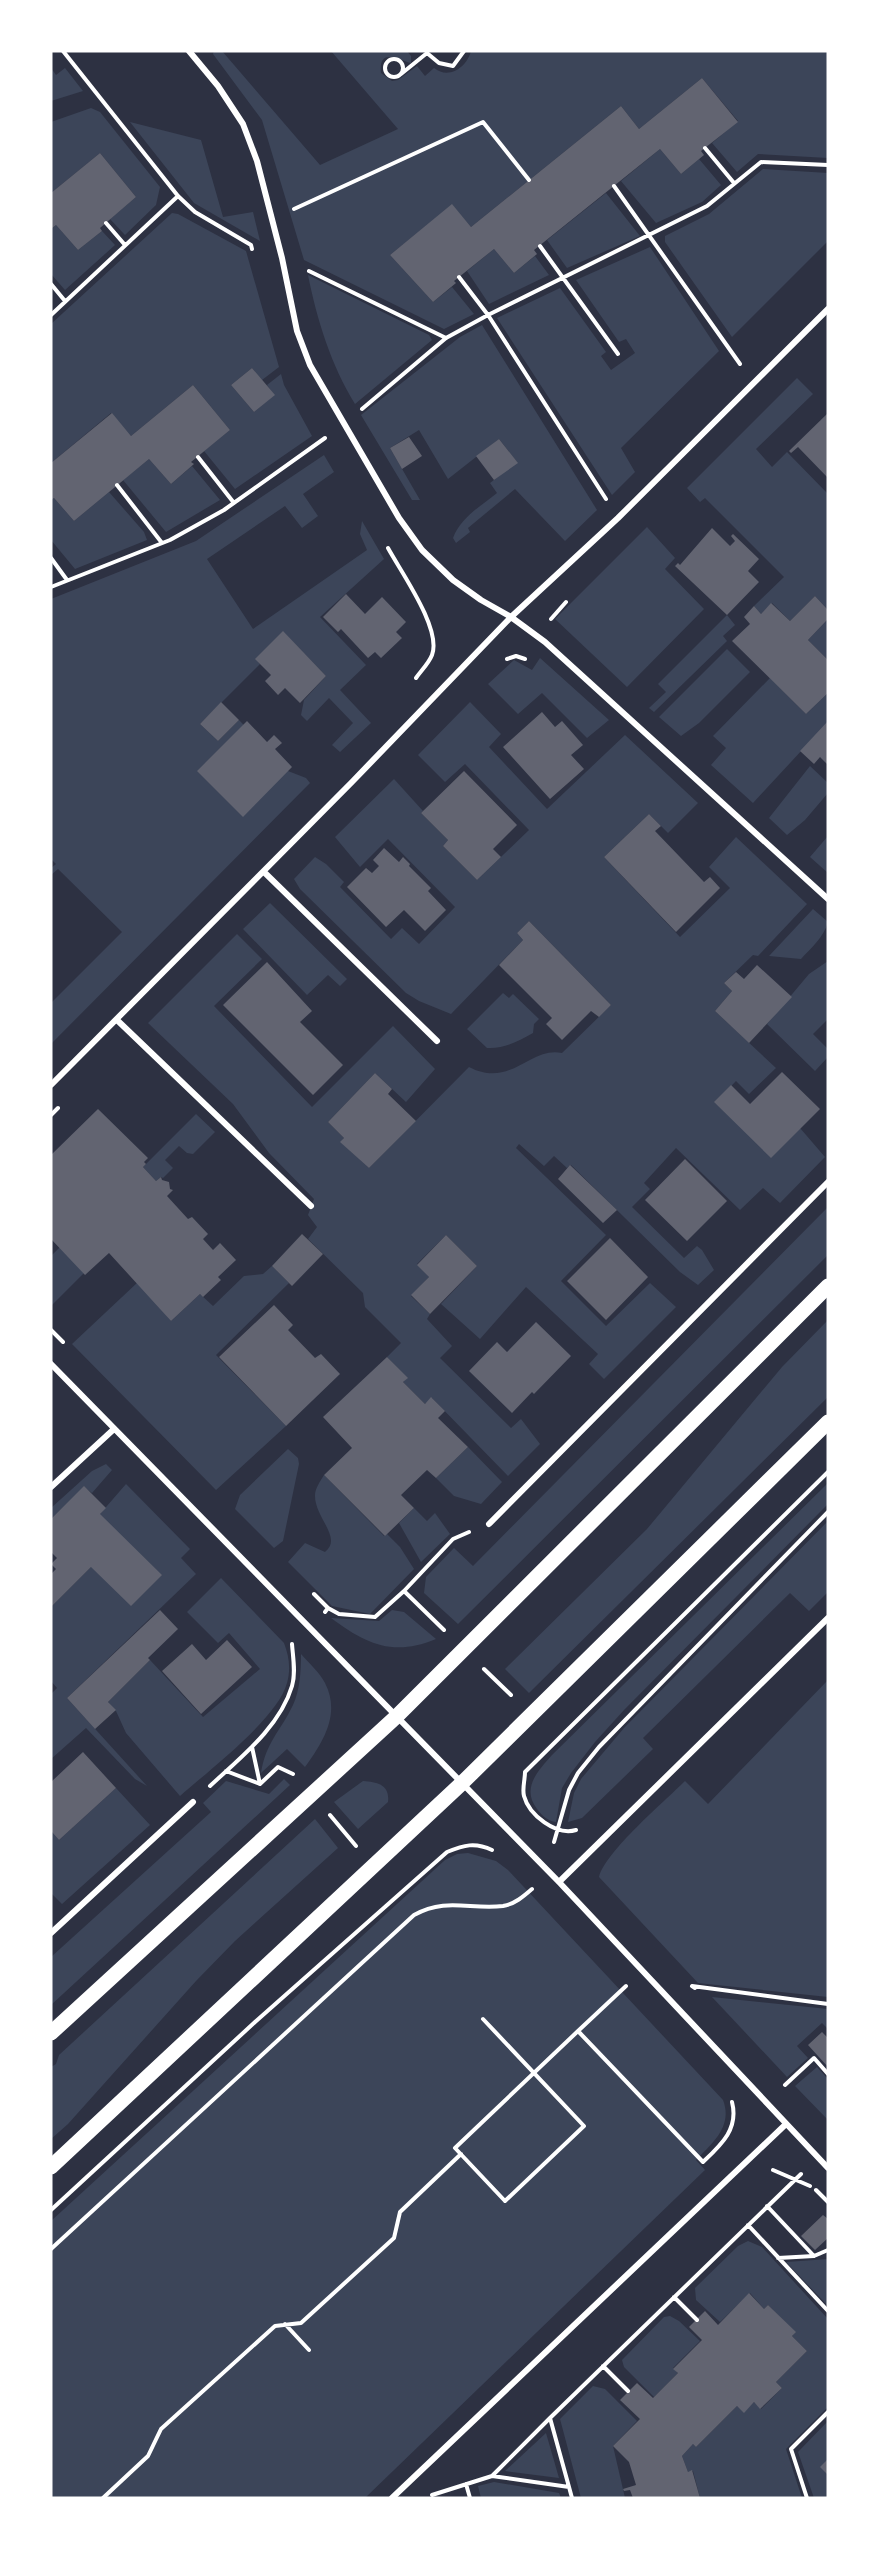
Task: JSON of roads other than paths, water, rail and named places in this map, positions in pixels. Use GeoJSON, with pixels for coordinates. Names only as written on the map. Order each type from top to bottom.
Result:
{"type":"FeatureCollection","features":[{"type":"Feature","properties":{"kind":"main road"},"geometry":{"type":"LineString","coordinates":[[51,2033],[397,1716],[828,1286]]}},
{"type":"Feature","properties":{"kind":"main road"},"geometry":{"type":"LineString","coordinates":[[51,2167],[461,1784],[828,1422]]}},
{"type":"Feature","properties":{"kind":"street"},"geometry":{"type":"LineString","coordinates":[[189,51],[218,86],[243,124],[257,161],[282,258],[297,331],[310,365],[399,518],[422,550],[453,580],[545,642],[828,899]]}},
{"type":"Feature","properties":{"kind":"street"},"geometry":{"type":"LineString","coordinates":[[51,1084],[264,872],[511,617],[618,518],[828,309]]}},
{"type":"Feature","properties":{"kind":"street"},"geometry":{"type":"LineString","coordinates":[[264,872],[437,1041]]}},
{"type":"Feature","properties":{"kind":"street"},"geometry":{"type":"LineString","coordinates":[[117,1020],[311,1206]]}},
{"type":"Feature","properties":{"kind":"street"},"geometry":{"type":"LineString","coordinates":[[489,1524],[828,1182]]}},
{"type":"Feature","properties":{"kind":"street"},"geometry":{"type":"LineString","coordinates":[[51,1364],[559,1882],[828,2168]]}},
{"type":"Feature","properties":{"kind":"street"},"geometry":{"type":"LineString","coordinates":[[51,1487],[114,1428]]}},
{"type":"Feature","properties":{"kind":"street"},"geometry":{"type":"LineString","coordinates":[[559,1882],[828,1618]]}},
{"type":"Feature","properties":{"kind":"street"},"geometry":{"type":"LineString","coordinates":[[51,1933],[193,1802]]}},
{"type":"Feature","properties":{"kind":"street"},"geometry":{"type":"LineString","coordinates":[[392,2498],[786,2124]]}}]}
